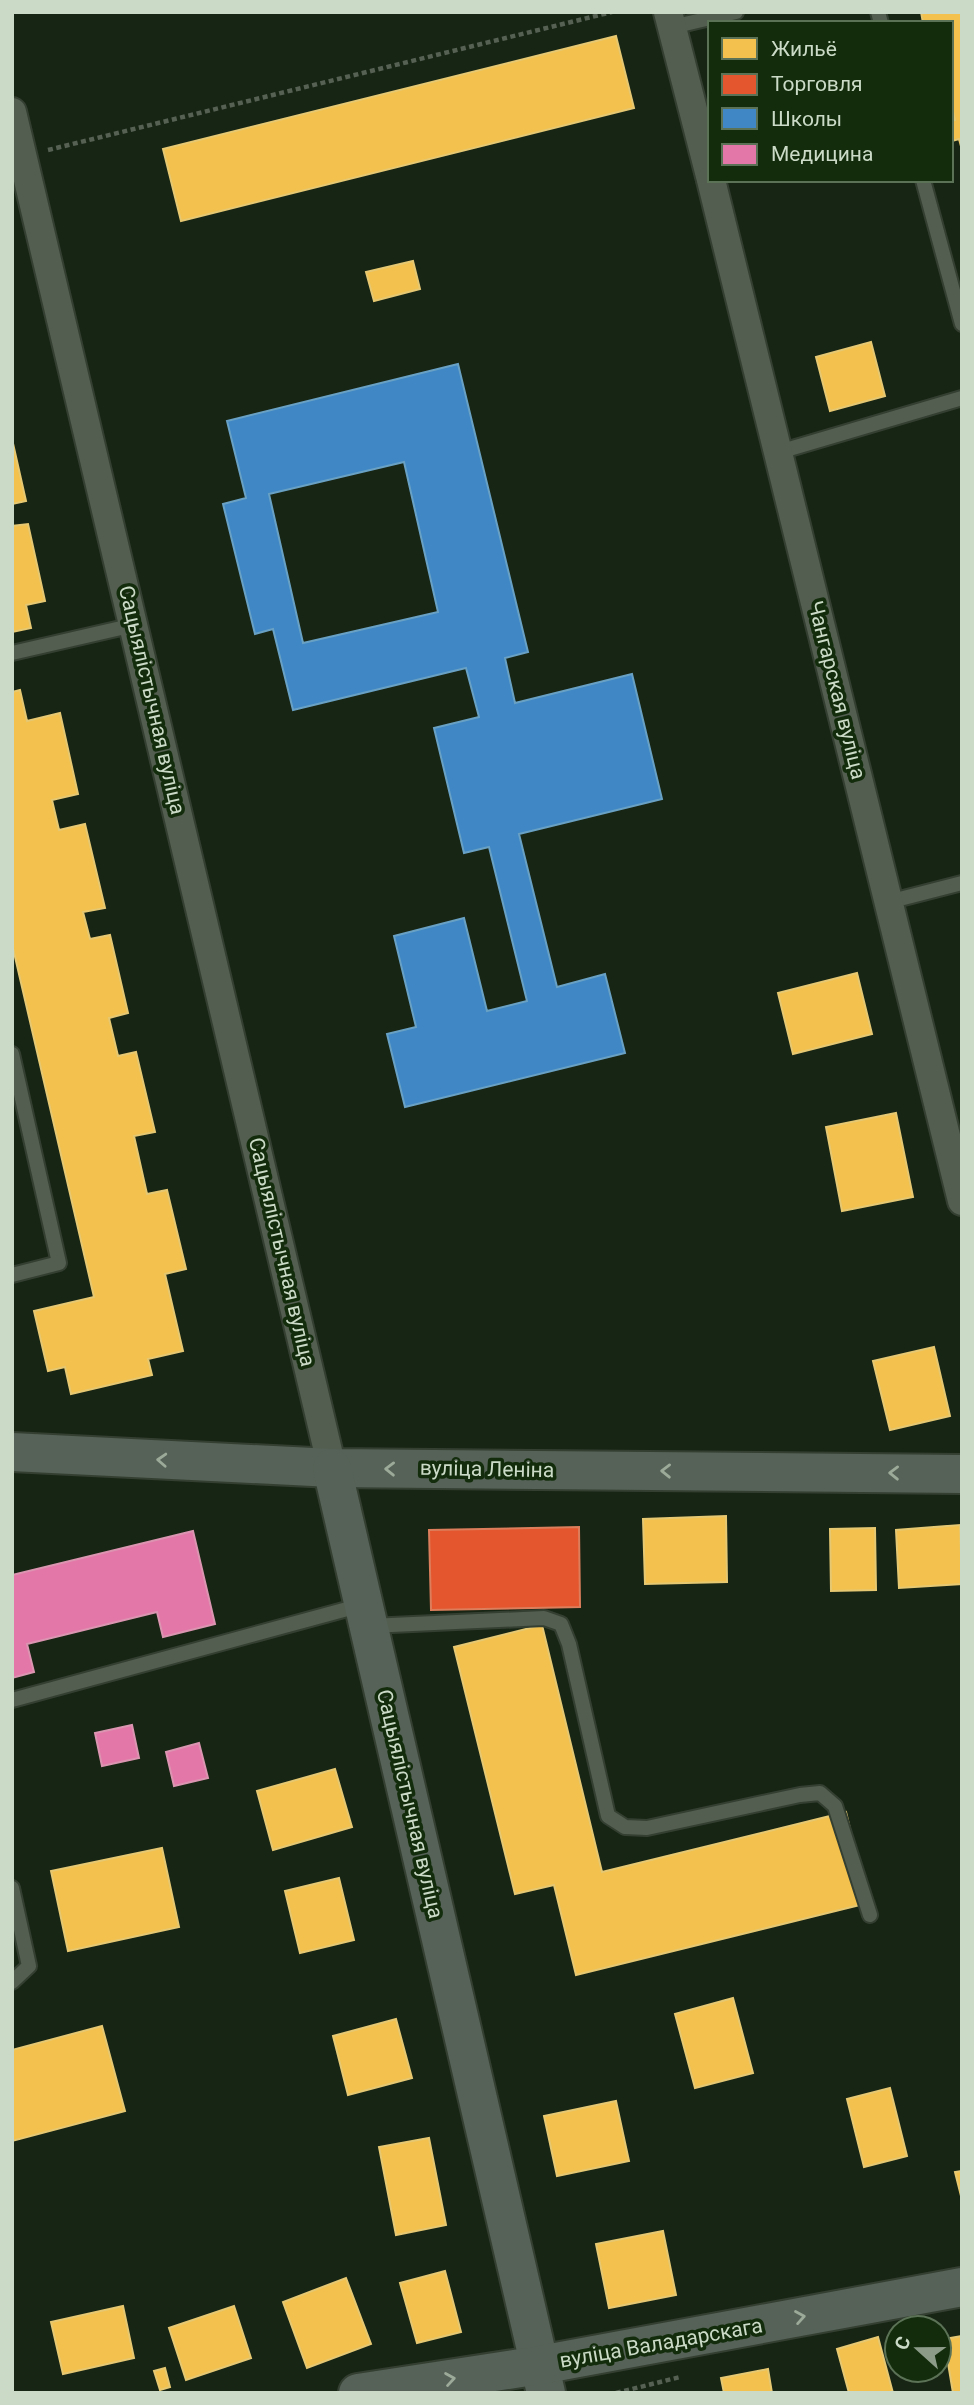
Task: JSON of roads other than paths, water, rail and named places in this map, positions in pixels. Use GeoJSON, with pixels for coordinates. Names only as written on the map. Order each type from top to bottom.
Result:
{"type":"FeatureCollection","features":[{"type":"Feature","properties":{"kind":"main road","name":"вуліца Леніна"},"geometry":{"type":"LineString","coordinates":[[12,1452],[332,1468],[962,1474]]}},
{"type":"Feature","properties":{"kind":"main road","name":"Сацыялістычная вуліца"},"geometry":{"type":"LineString","coordinates":[[332,1468],[543,2379]]}},
{"type":"Feature","properties":{"kind":"main road","name":"вуліца Валадарскага"},"geometry":{"type":"LineString","coordinates":[[358,2393],[543,2379],[962,2287]]}},
{"type":"Feature","properties":{"kind":"street","name":"Чангарская вуліца"},"geometry":{"type":"LineString","coordinates":[[670,20],[708,170]]}},
{"type":"Feature","properties":{"kind":"street","name":"Сацыялістычная вуліца"},"geometry":{"type":"LineString","coordinates":[[12,112],[332,1468]]}},
{"type":"Feature","properties":{"kind":"street","name":"Чангарская вуліца"},"geometry":{"type":"LineString","coordinates":[[711,182],[962,1201]]}},
{"type":"Feature","properties":{"kind":"lane"},"geometry":{"type":"LineString","coordinates":[[670,20],[736,12]]}},
{"type":"Feature","properties":{"kind":"lane"},"geometry":{"type":"LineString","coordinates":[[924,182],[962,324]]}},
{"type":"Feature","properties":{"kind":"lane"},"geometry":{"type":"LineString","coordinates":[[779,452],[962,398]]}},
{"type":"Feature","properties":{"kind":"lane"},"geometry":{"type":"LineString","coordinates":[[12,653],[134,625]]}},
{"type":"Feature","properties":{"kind":"lane"},"geometry":{"type":"LineString","coordinates":[[888,902],[962,883]]}},
{"type":"Feature","properties":{"kind":"lane"},"geometry":{"type":"LineString","coordinates":[[12,1054],[59,1263],[12,1275]]}},
{"type":"Feature","properties":{"kind":"lane"},"geometry":{"type":"LineString","coordinates":[[12,1700],[367,1616],[544,1618],[561,1624],[569,1644],[608,1816],[625,1827],[646,1828],[800,1794],[820,1793],[835,1806],[870,1915]]}},
{"type":"Feature","properties":{"kind":"lane"},"geometry":{"type":"LineString","coordinates":[[12,1888],[29,1966],[12,1982]]}}]}
